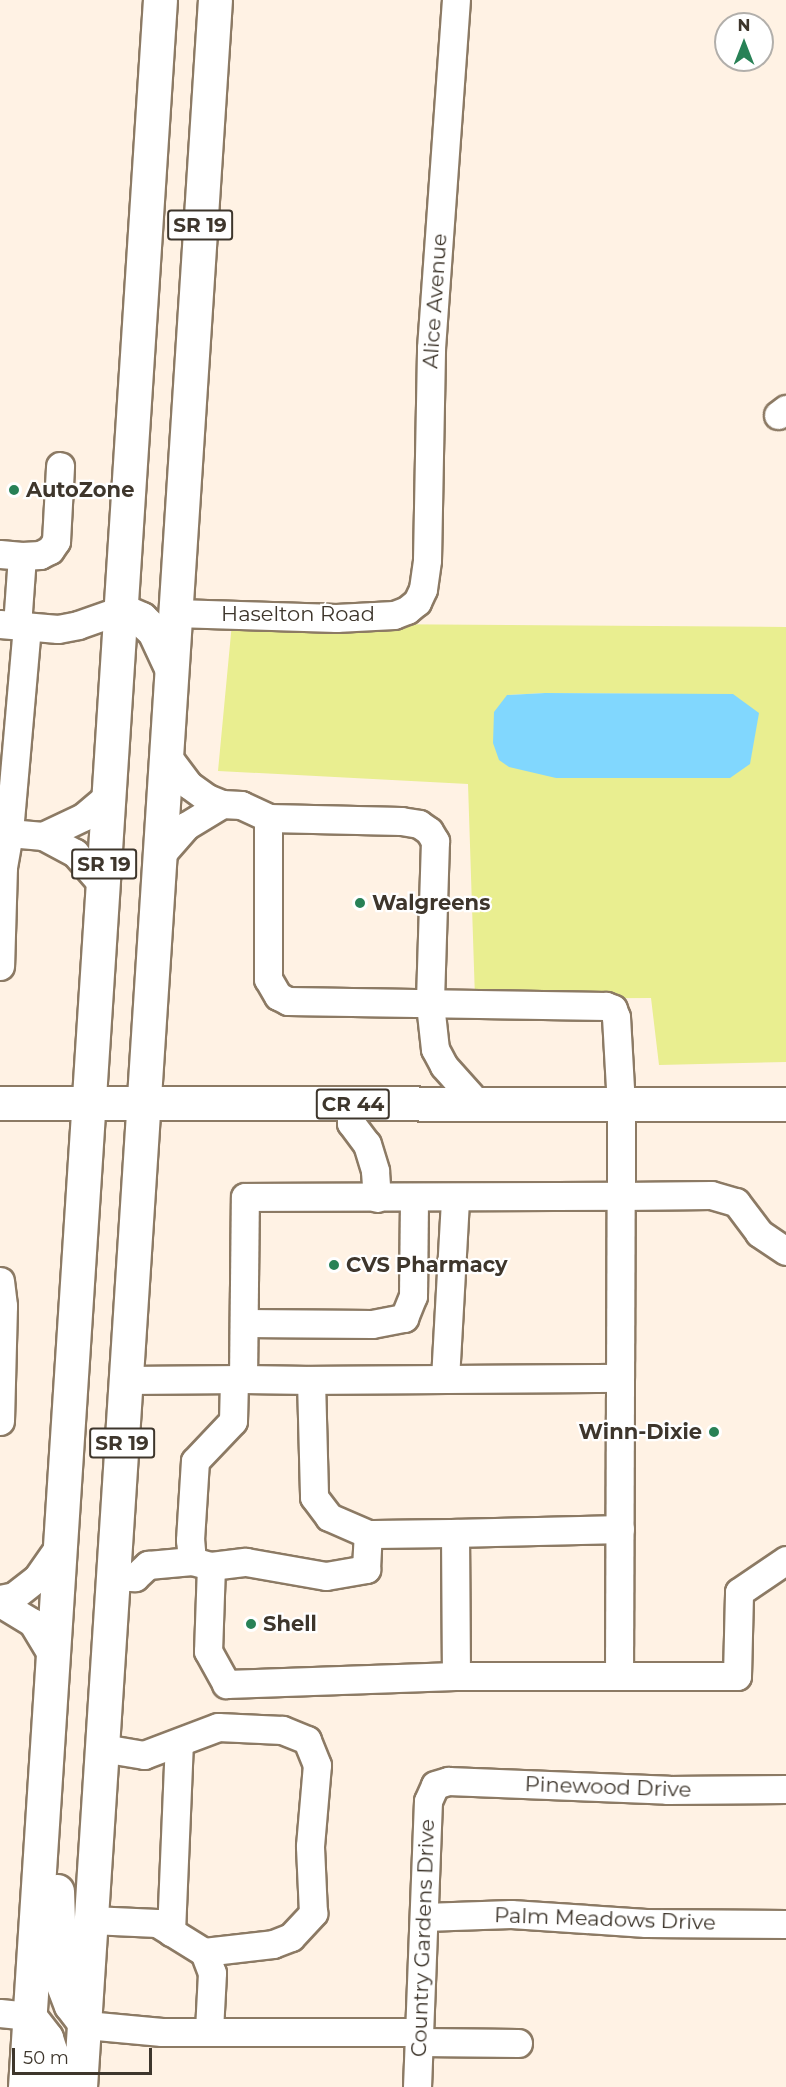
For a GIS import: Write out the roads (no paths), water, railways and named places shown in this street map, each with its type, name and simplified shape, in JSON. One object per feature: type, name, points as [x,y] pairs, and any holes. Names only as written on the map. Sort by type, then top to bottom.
[{"type":"main road","name":"SR 19","points":[[25,2087],[15,2015],[50,1706],[160,0]]},
{"type":"main road","name":"SR 19","points":[[80,2087],[86,2025],[215,0]]},
{"type":"main road","points":[[121,610],[141,620],[154,631],[172,669]]},
{"type":"main road","name":"CR 44","points":[[0,1103],[621,1106],[786,1104]]},
{"type":"main road","points":[[50,1706],[60,1977],[71,2005],[86,2025]]},
{"type":"main road","points":[[15,2015],[46,2038],[51,2053],[52,2087]]},
{"type":"street","name":"Alice Avenue","points":[[417,602],[423,589],[427,560],[431,348],[456,0]]},
{"type":"street","points":[[0,966],[1,890],[15,625],[11,555],[40,555],[50,550],[56,541],[60,466]]},
{"type":"street","name":"Haselton Road","points":[[175,613],[336,618],[394,615],[407,610],[417,602]]},
{"type":"street","points":[[15,625],[68,627],[121,610]]},
{"type":"street","points":[[166,755],[189,785],[207,798],[222,804],[241,805],[268,818],[401,821],[419,824],[429,831],[435,841],[430,1004],[435,1049],[444,1066],[478,1105]]},
{"type":"street","points":[[43,837],[83,817],[108,795]]},
{"type":"street","points":[[160,856],[186,826],[222,804]]},
{"type":"street","points":[[268,818],[268,979],[271,988],[288,1001],[606,1006],[613,1010],[616,1017],[621,1106],[619,1676]]},
{"type":"street","points":[[4,833],[43,837],[75,853],[103,885]]},
{"type":"street","points":[[351,1104],[351,1123],[367,1144],[375,1171],[377,1198]]},
{"type":"street","points":[[786,1251],[759,1233],[736,1202],[711,1195],[455,1198],[245,1197],[243,1323],[233,1421],[195,1461],[190,1540],[201,1563],[208,1651],[226,1684],[456,1676],[737,1676],[739,1592],[786,1560]]},
{"type":"street","points":[[243,1323],[372,1324],[404,1318],[413,1296],[414,1198]]},
{"type":"street","points":[[445,1379],[455,1198]]},
{"type":"street","points":[[0,1421],[1,1297]]},
{"type":"street","points":[[126,1380],[620,1378]]},
{"type":"street","points":[[311,1380],[314,1497],[329,1517],[368,1533],[620,1529]]},
{"type":"street","points":[[113,1576],[135,1577],[148,1565],[246,1562],[326,1576],[366,1569],[368,1533]]},
{"type":"street","points":[[455,1533],[456,1676]]},
{"type":"street","points":[[0,1601],[14,1596],[37,1578],[60,1545]]},
{"type":"street","points":[[0,1601],[32,1622],[53,1657]]},
{"type":"street","points":[[91,1920],[157,1923],[204,1952],[273,1944],[291,1937],[313,1913],[310,1846],[317,1766],[307,1740],[282,1730],[218,1727],[144,1755],[102,1748]]},
{"type":"street","points":[[171,1932],[179,1742]]},
{"type":"street","name":"Pinewood Drive","points":[[432,1788],[448,1781],[668,1790],[786,1789]]},
{"type":"street","name":"Country Gardens Drive","points":[[417,2087],[428,1802],[432,1788]]},
{"type":"street","name":"Palm Meadows Drive","points":[[424,1917],[511,1914],[646,1923],[786,1924]]},
{"type":"street","points":[[204,1952],[212,1973],[208,2031]]},
{"type":"street","points":[[86,2025],[162,2032],[208,2031],[419,2037],[518,2043]]},
{"type":"water","points":[[545,693],[733,694],[759,713],[750,764],[730,778],[556,778],[509,767],[499,760],[493,743],[494,712],[507,695]]},
{"type":"place","name":"AutoZone","points":[[14,490]]},
{"type":"place","name":"Walgreens","points":[[360,903]]},
{"type":"place","name":"CVS Pharmacy","points":[[334,1265]]},
{"type":"place","name":"Winn-Dixie","points":[[714,1432]]},
{"type":"place","name":"Shell","points":[[251,1624]]}]
